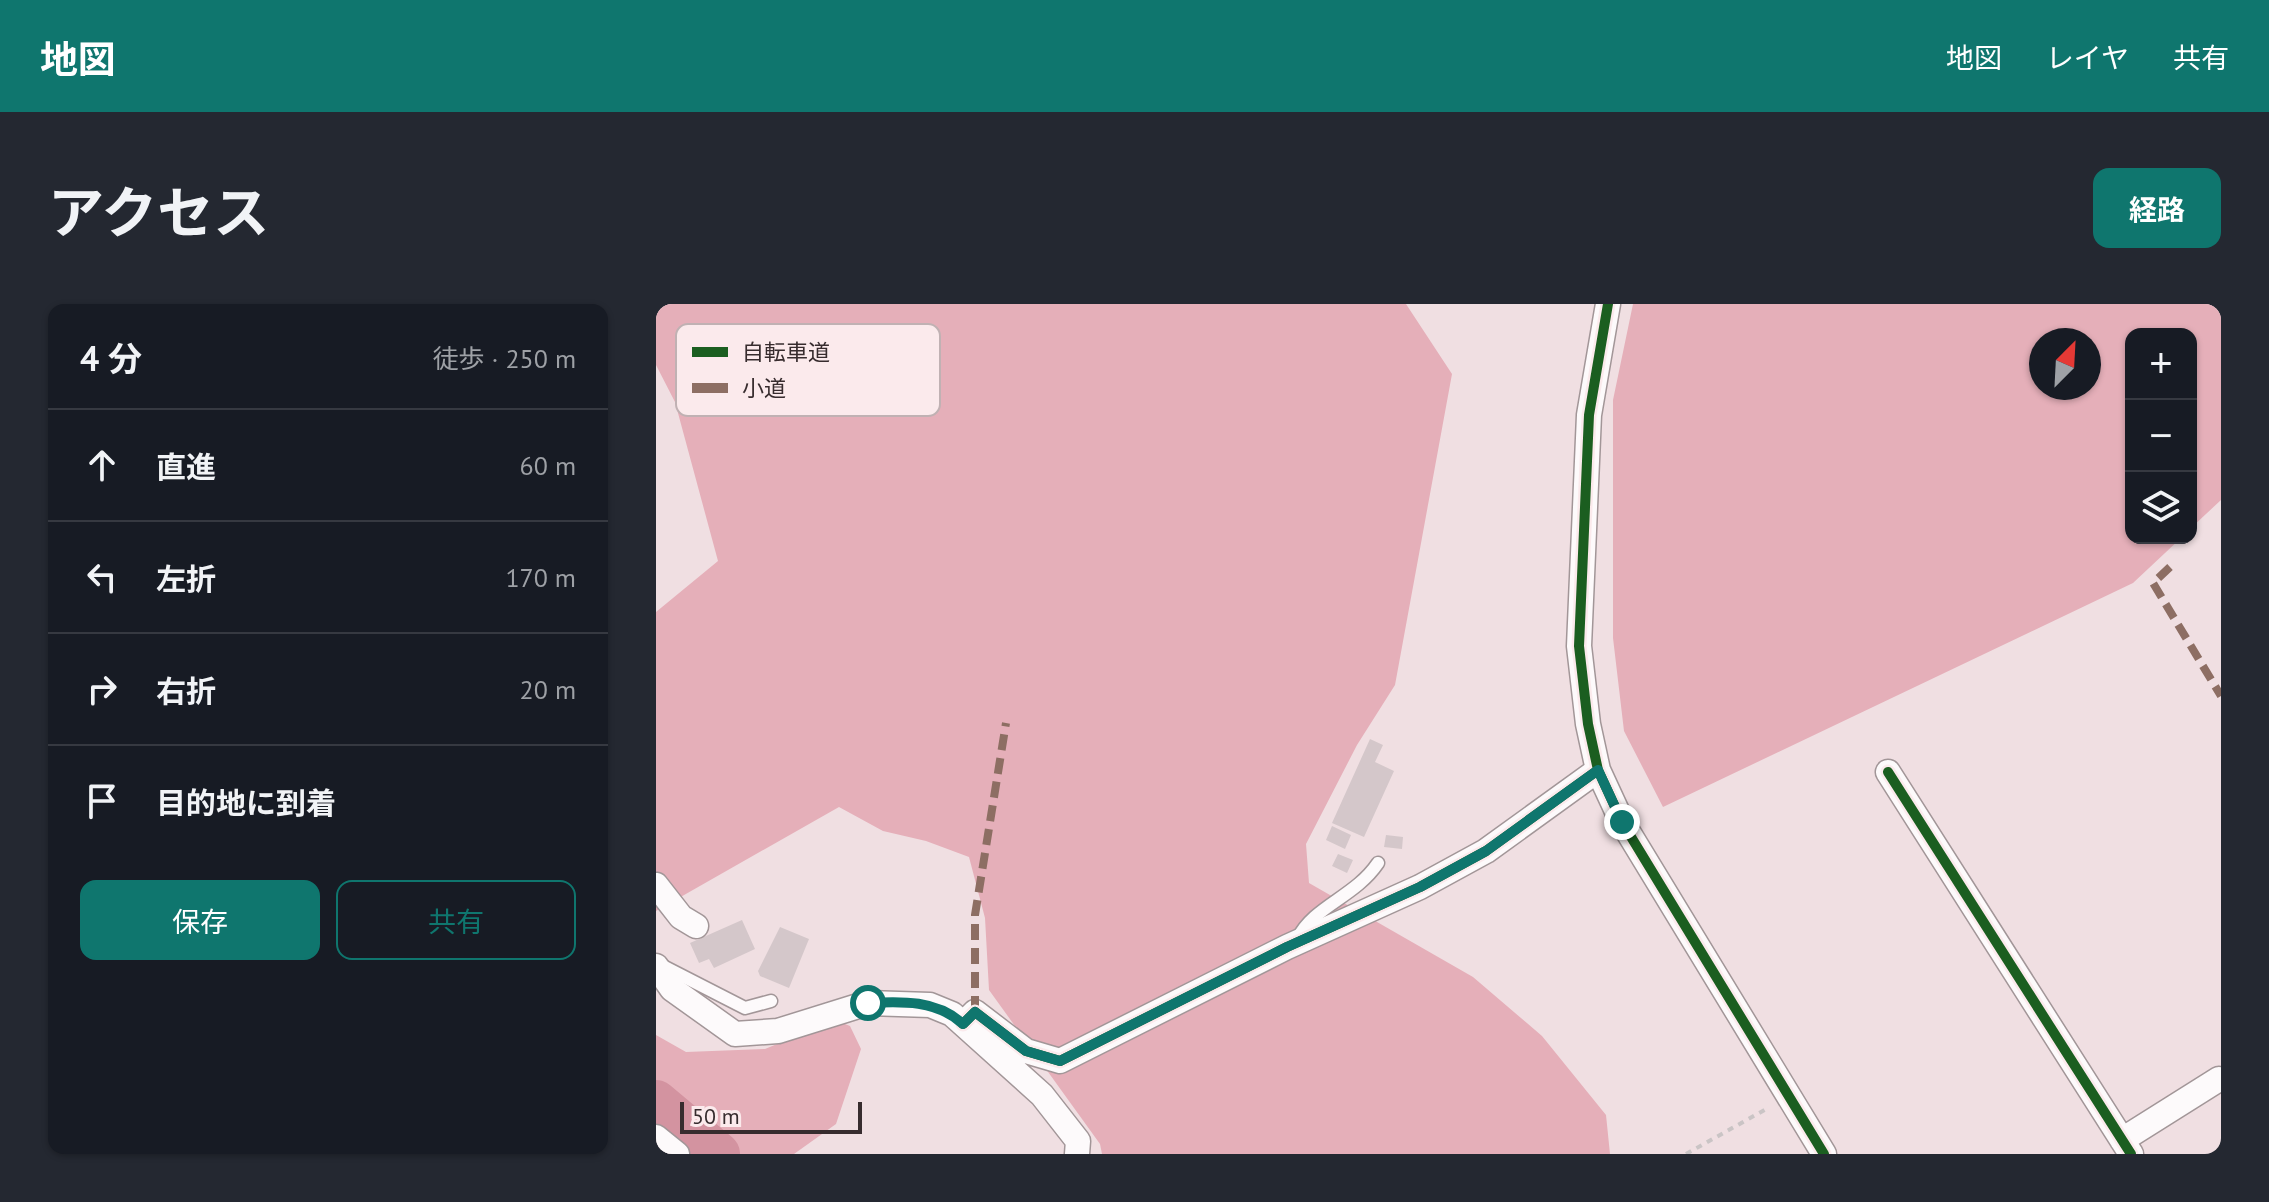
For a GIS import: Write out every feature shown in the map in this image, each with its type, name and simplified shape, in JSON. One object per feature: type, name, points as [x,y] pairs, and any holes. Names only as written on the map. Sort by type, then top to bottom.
[{"type":"street","points":[[1608,304],[1589,415],[1579,646],[1588,724],[1598,770],[1622,822],[1824,1154]]},
{"type":"street","points":[[963,1024],[975,1012],[1026,1051],[1060,1061],[1295,943],[1420,887],[1486,851],[1598,770]]},
{"type":"street","points":[[1888,772],[2126,1147],[2220,1078]]},
{"type":"street","points":[[656,885],[681,917],[696,926]]},
{"type":"street","points":[[656,964],[672,989],[735,1034],[778,1031],[868,1003],[894,1001],[930,1005],[952,1014],[1042,1095],[1080,1150]]},
{"type":"street","points":[[656,1137],[677,1154]]},
{"type":"lane","points":[[1295,943],[1305,923],[1364,883],[1378,863]]},
{"type":"lane","points":[[656,964],[745,1008],[771,1001]]},
{"type":"path","points":[[1686,1154],[1788,1096]]},
{"type":"shaded area","points":[[656,304],[1406,304],[1452,374],[1395,685],[1357,745],[1306,844],[1309,883],[1473,977],[1542,1036],[1606,1115],[1610,1154],[1102,1154],[1100,1144],[989,990],[985,918],[969,857],[926,841],[883,831],[839,807],[656,911],[656,612],[718,561],[679,416],[940,416],[940,324],[676,324],[676,406],[656,365]]},
{"type":"shaded area","points":[[1633,304],[2221,304],[2221,500],[2197,522],[2197,328],[2125,328],[2125,544],[2175,544],[2133,583],[1663,807],[1624,731],[1613,638],[1613,400]]},
{"type":"shaded area","points":[[835,1020],[850,1026],[861,1049],[836,1124],[794,1154],[737,1154],[656,1088],[656,1035],[686,1052],[765,1049]]},
{"type":"building","points":[[1370,739],[1383,745],[1375,762],[1394,771],[1364,837],[1332,823]]},
{"type":"building","points":[[1332,826],[1351,835],[1345,849],[1326,840]]},
{"type":"building","points":[[1386,835],[1403,837],[1402,849],[1384,847]]},
{"type":"building","points":[[1338,854],[1353,860],[1347,873],[1332,866]]},
{"type":"building","points":[[742,920],[755,949],[714,968],[709,959],[699,963],[690,943]]},
{"type":"building","points":[[780,927],[809,939],[789,988],[760,976],[758,971]]},
{"type":"waterway","points":[[656,1102],[718,1154]]},
{"type":"marked path","points":[[2170,567],[2153,583],[2221,696]]},
{"type":"marked path","points":[[975,1012],[975,915],[1006,723]]},
{"type":"cycle path","points":[[1598,770],[1588,724],[1579,646],[1589,415],[1608,304]]},
{"type":"cycle path","points":[[963,1024],[975,1012],[1026,1051],[1060,1061],[1287,947],[1420,887],[1486,851],[1598,770],[1622,822],[1824,1154]]},
{"type":"cycle path","points":[[1888,772],[2131,1154]]},
{"type":"route","points":[[868,1003],[894,1001],[930,1005],[952,1014],[963,1024],[975,1012],[1026,1051],[1060,1061],[1287,947],[1420,887],[1486,851],[1598,770],[1622,822]]}]
